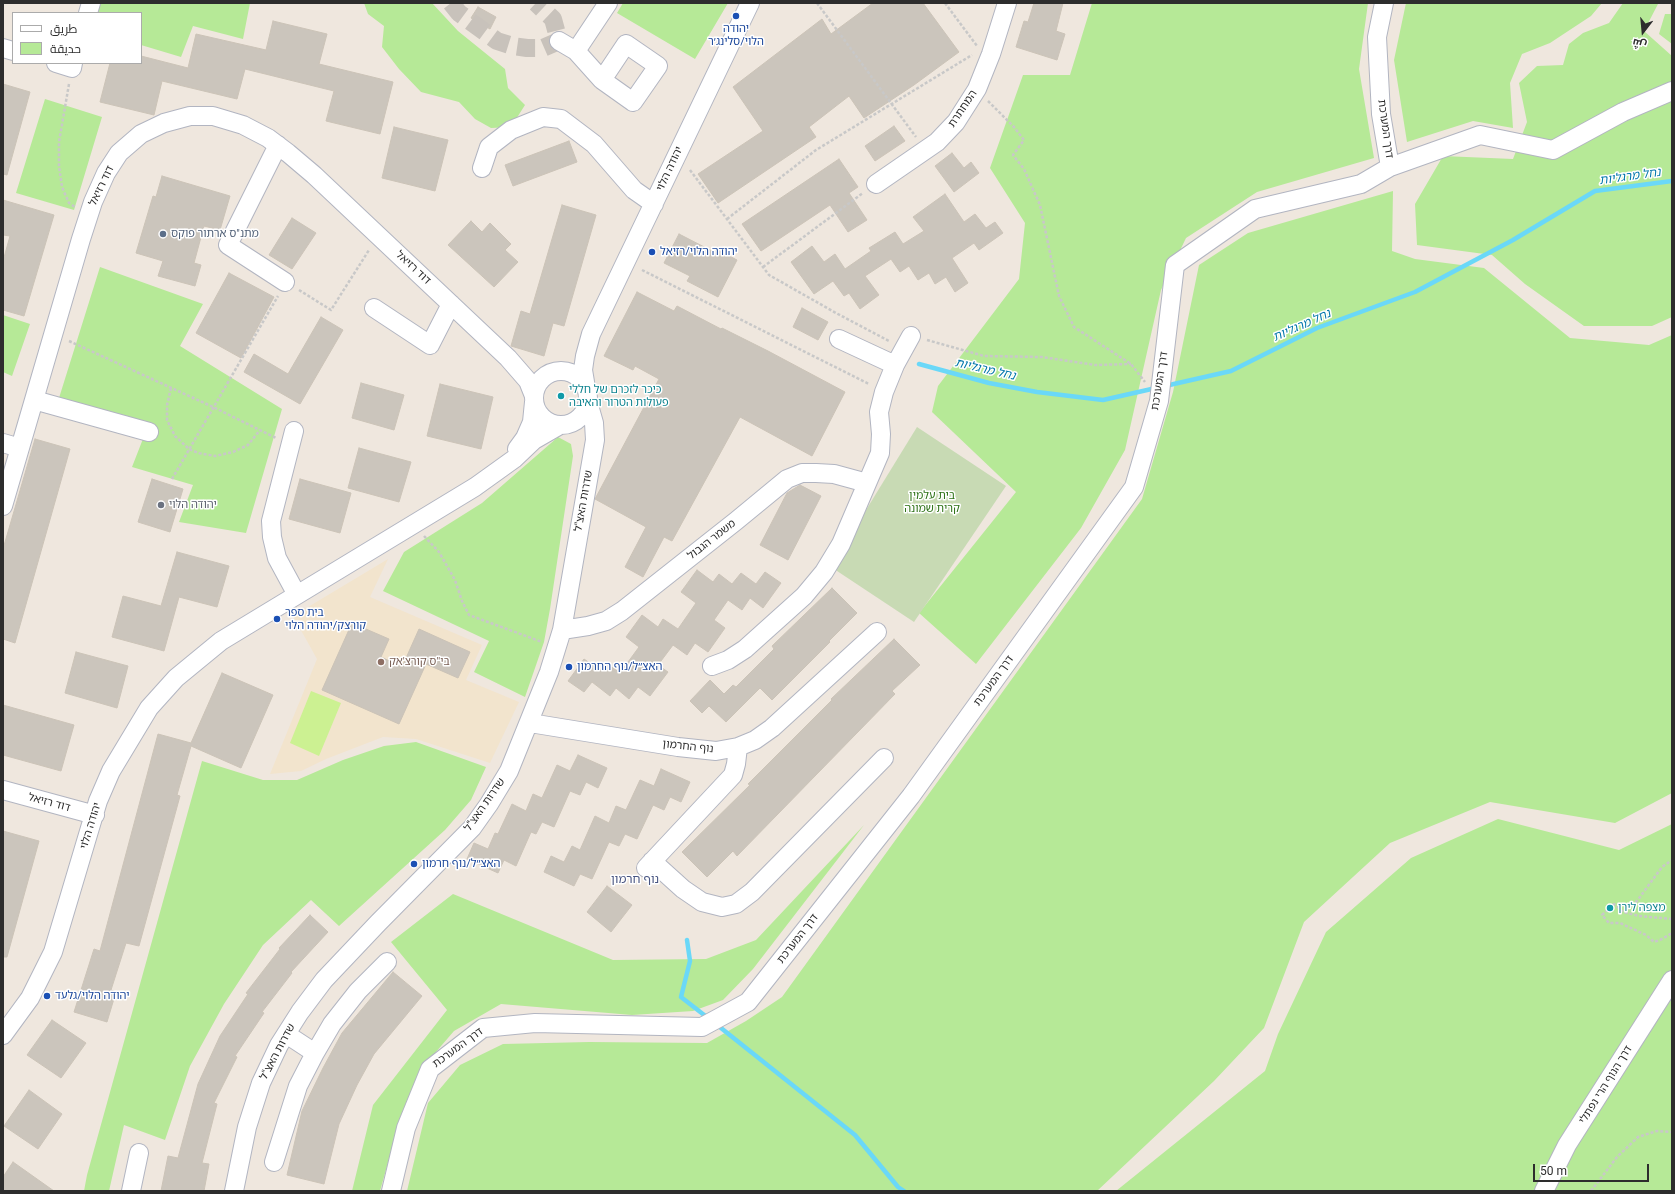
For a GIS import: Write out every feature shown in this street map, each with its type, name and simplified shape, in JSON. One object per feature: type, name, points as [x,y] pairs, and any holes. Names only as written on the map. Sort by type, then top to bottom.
[{"type":"street","points":[[576,51],[608,3]]},
{"type":"street","name":"יהודה הלוי","points":[[587,395],[583,370],[591,334],[750,3]]},
{"type":"street","name":"המחתרת","points":[[876,184],[937,142],[956,122],[976,89],[991,54],[1007,3]]},
{"type":"street","name":"דרך המערכת","points":[[391,1191],[406,1128],[430,1069],[483,1028],[535,1023],[702,1027],[748,1002],[912,796],[1134,487],[1158,401],[1175,265],[1255,209],[1361,184],[1390,168],[1381,114],[1377,37],[1384,3]]},
{"type":"street","points":[[559,41],[576,51],[602,80]]},
{"type":"street","points":[[1390,168],[1480,135],[1554,150],[1624,112],[1672,91]]},
{"type":"street","name":"דוד רזיאל","points":[[3,506],[11,446],[34,400],[88,217],[106,173],[119,153],[142,134],[164,122],[190,116],[213,116],[243,125],[278,145],[314,175],[508,358],[528,382],[534,399]]},
{"type":"street","points":[[482,168],[489,147],[511,130],[543,117],[562,119],[594,144],[634,190],[654,204]]},
{"type":"street","points":[[278,145],[228,245],[285,282]]},
{"type":"street","points":[[374,308],[430,345],[451,304]]},
{"type":"street","name":"יהודה הלוי","points":[[554,372],[571,360],[591,334]]},
{"type":"street","points":[[839,339],[895,365]]},
{"type":"street","points":[[712,666],[728,660],[745,649],[804,596],[824,572],[842,544],[880,453],[881,434],[879,412],[884,392],[895,365],[907,342]]},
{"type":"street","name":"דוד רזיאל","points":[[508,358],[538,372],[554,372]]},
{"type":"street","points":[[564,424],[577,420],[583,413],[587,395],[582,380],[576,375],[567,371],[554,372],[538,384],[534,399],[538,411],[543,418],[551,423],[582,428],[591,443],[593,450]]},
{"type":"street","name":"שדרות האצ\"ל","points":[[234,1191],[247,1127],[261,1083],[286,1034],[300,1012],[324,980],[472,828],[490,804],[510,771],[530,724],[562,630],[595,432],[587,395]]},
{"type":"street","name":"יהודה הלוי","points":[[505,466],[525,438],[532,422],[534,399]]},
{"type":"street","points":[[34,400],[148,432]]},
{"type":"street","name":"יהודה הלוי","points":[[3,1035],[30,998],[53,952],[94,815],[111,771],[149,708],[176,678],[221,641],[475,487],[505,466],[534,440],[564,424]]},
{"type":"street","points":[[292,439],[271,521],[272,537],[277,558],[297,595]]},
{"type":"street","name":"משמר הגבול","points":[[562,630],[588,626],[606,621],[622,611],[787,479],[802,473],[828,473],[867,484]]},
{"type":"street","name":"נוף החרמון","points":[[530,724],[678,747],[716,751],[738,747],[755,740],[772,728],[877,632]]},
{"type":"street","points":[[738,747],[736,764],[732,775],[649,864],[702,902],[722,907],[736,904],[752,892],[884,758]]},
{"type":"street","name":"דוד רזיאל","points":[[3,790],[94,815]]},
{"type":"street","points":[[274,1162],[298,1086],[315,1053],[332,1024],[345,1007],[358,991],[387,962]]},
{"type":"street","name":"דרך הנוף הרי נפתלי","points":[[1544,1191],[1567,1145],[1672,980]]},
{"type":"street","points":[[286,1034],[315,1053]]},
{"type":"street","points":[[131,1191],[139,1153]]},
{"type":"path","points":[[817,3],[917,137]]},
{"type":"path","points":[[945,3],[980,50]]},
{"type":"path","points":[[727,219],[816,150],[974,54]]},
{"type":"path","points":[[67,65],[59,142],[59,166],[62,187],[69,203],[88,217]]},
{"type":"path","points":[[976,89],[1014,127],[1024,140],[1013,156],[1024,169],[1040,205],[1059,296],[1074,327],[1131,364],[1158,401]]},
{"type":"path","points":[[690,170],[769,275],[836,313],[907,342],[984,356],[1042,357],[1095,365],[1131,364]]},
{"type":"path","points":[[763,267],[876,184]]},
{"type":"path","points":[[172,478],[285,282],[331,310],[378,236]]},
{"type":"path","points":[[642,270],[884,392]]},
{"type":"path","points":[[53,334],[213,406],[260,430],[292,439]]},
{"type":"path","points":[[171,387],[167,404],[167,420],[175,436],[189,449],[198,453],[215,456],[233,452],[248,445],[260,430]]},
{"type":"path","points":[[414,524],[439,552],[455,580],[462,601],[469,615],[557,648]]},
{"type":"path","points":[[1623,912],[1637,902],[1662,867],[1672,860]]},
{"type":"path","points":[[1672,919],[1639,916],[1623,912],[1614,904],[1602,915],[1609,923],[1620,924],[1646,935],[1654,942],[1672,933]]},
{"type":"path","points":[[1591,1191],[1617,1157],[1638,1137],[1657,1131],[1672,1132]]},
{"type":"shaded area","points":[[388,559],[370,597],[482,645],[466,680],[519,702],[490,763],[416,739],[383,737],[326,759],[301,771],[270,774],[317,659],[293,616]]},
{"type":"green space","points":[[100,3],[250,3],[243,39],[193,26],[181,57],[142,45],[142,12],[97,12]]},
{"type":"green space","points":[[364,3],[432,3],[458,31],[505,69],[508,88],[525,105],[511,127],[491,128],[475,119],[459,102],[421,92],[399,69],[382,47],[384,26],[368,14]]},
{"type":"green space","points":[[623,3],[728,3],[695,59],[617,13]]},
{"type":"green space","points":[[1092,3],[1368,3],[1359,69],[1374,158],[1257,192],[1186,238],[1161,290],[1125,450],[1081,528],[976,664],[919,613],[1016,492],[932,412],[938,386],[1019,279],[1025,223],[990,168],[1023,75],[1070,75]]},
{"type":"green space","points":[[1406,3],[1602,3],[1591,16],[1550,43],[1522,54],[1510,83],[1513,128],[1473,121],[1407,142],[1394,60]]},
{"type":"green space","points":[[1623,3],[1672,3],[1658,4],[1644,31],[1672,56],[1672,317],[1652,326],[1584,326],[1525,284],[1492,255],[1417,245],[1415,204],[1443,156],[1513,159],[1527,122],[1519,83],[1537,66],[1563,65],[1569,44],[1583,33],[1609,23]]},
{"type":"green space","points":[[1665,14],[1672,14],[1672,44],[1659,34]]},
{"type":"green space","points":[[45,99],[102,117],[74,210],[16,193]]},
{"type":"green space","points":[[1393,191],[1392,251],[1415,259],[1484,268],[1570,338],[1649,345],[1672,335],[1672,793],[1615,823],[1490,802],[1390,843],[1304,922],[1264,1028],[1214,1081],[1097,1191],[407,1191],[428,1103],[460,1065],[503,1044],[589,1042],[707,1043],[746,1021],[782,997],[1142,499],[1173,392],[1199,265],[1248,233]]},
{"type":"green space","points":[[100,267],[203,304],[180,346],[282,409],[246,533],[179,522],[193,485],[132,467],[148,426],[59,398]]},
{"type":"green space","points":[[3,315],[30,324],[12,376],[3,372]]},
{"type":"green space","name":"בית עלמין קרית שמונה","points":[[917,427],[1006,486],[914,622],[831,567]]},
{"type":"green space","points":[[558,437],[571,444],[573,456],[544,642],[525,697],[474,672],[489,641],[383,591],[404,552],[482,503]]},
{"type":"green space","points":[[311,691],[341,703],[319,756],[290,743]]},
{"type":"green space","points":[[416,742],[486,767],[471,800],[445,830],[339,926],[311,900],[263,945],[224,1004],[190,1066],[165,1140],[124,1125],[109,1191],[84,1191],[87,1175],[202,761],[263,780],[297,780],[343,760],[384,746]]},
{"type":"green space","points":[[1498,819],[1619,850],[1672,824],[1672,1191],[1116,1191],[1265,1071],[1278,1034],[1326,932],[1411,858]]},
{"type":"green space","points":[[864,825],[753,969],[723,1000],[693,1011],[632,1015],[501,1004],[454,1031],[423,1067],[402,1113],[380,1191],[352,1191],[373,1105],[447,1010],[391,942],[453,894],[613,960],[706,959],[756,940]]},
{"type":"building","points":[[873,3],[923,3],[959,52],[914,85],[864,118],[849,96],[809,127],[816,137],[718,203],[698,174],[763,131],[733,87],[822,19],[831,34]]},
{"type":"building","points":[[1034,3],[1063,3],[1056,31],[1065,34],[1057,60],[1016,47],[1024,21],[1028,22]]},
{"type":"building","points":[[478,7],[496,17],[490,29],[471,18]]},
{"type":"building","points":[[273,21],[327,34],[319,64],[393,82],[380,134],[326,121],[334,91],[245,69],[237,99],[162,81],[154,115],[100,102],[110,64],[142,64],[142,56],[188,68],[196,34],[266,50]]},
{"type":"building","points":[[3,84],[30,92],[7,175],[3,174]]},
{"type":"building","points":[[894,126],[905,141],[875,161],[865,146]]},
{"type":"building","points":[[394,127],[448,140],[435,191],[382,178]]},
{"type":"building","points":[[569,141],[577,162],[513,186],[505,165]]},
{"type":"building","points":[[952,153],[964,168],[971,162],[979,173],[954,192],[935,166]]},
{"type":"building","points":[[839,159],[858,187],[849,193],[867,220],[848,232],[830,205],[761,251],[742,224]]},
{"type":"building","name":"מתנ\"ס ארתור פוקס","points":[[162,176],[230,196],[220,230],[204,226],[194,263],[201,265],[195,286],[158,276],[163,261],[136,253],[153,196],[156,197]]},
{"type":"building","points":[[945,194],[964,222],[975,214],[986,228],[995,222],[1003,233],[979,250],[974,243],[952,258],[968,283],[955,292],[946,277],[935,284],[929,273],[918,280],[909,266],[900,272],[891,259],[865,276],[879,295],[860,309],[849,293],[844,296],[833,281],[814,294],[791,262],[812,246],[824,262],[835,254],[845,269],[871,251],[869,248],[895,232],[903,244],[924,231],[913,217]]},
{"type":"building","points":[[3,200],[54,215],[24,316],[3,310],[3,261],[10,236],[3,235]]},
{"type":"building","points":[[562,205],[596,215],[564,326],[553,323],[544,356],[511,346],[521,311],[530,314]]},
{"type":"building","points":[[292,218],[316,233],[292,269],[269,255]]},
{"type":"building","points":[[471,221],[482,232],[490,223],[511,244],[505,250],[518,262],[494,287],[448,245]]},
{"type":"building","points":[[679,234],[712,251],[714,248],[737,260],[718,297],[687,281],[690,276],[664,263]]},
{"type":"building","points":[[229,273],[274,297],[241,358],[196,333]]},
{"type":"building","points":[[637,292],[674,311],[677,306],[768,351],[845,392],[812,456],[740,417],[672,541],[664,537],[643,577],[625,567],[646,527],[595,499],[659,379],[635,366],[633,370],[604,356]]},
{"type":"building","points":[[802,308],[828,322],[818,340],[793,327]]},
{"type":"building","points":[[321,317],[343,330],[300,404],[244,372],[254,354],[288,374]]},
{"type":"building","points":[[361,383],[404,395],[394,430],[352,418]]},
{"type":"building","points":[[440,384],[493,397],[481,449],[427,436]]},
{"type":"building","points":[[35,439],[70,449],[15,643],[3,639],[3,549]]},
{"type":"building","points":[[359,448],[411,462],[399,502],[348,488]]},
{"type":"building","name":"יהודה הלוי","points":[[152,479],[183,489],[170,532],[138,522]]},
{"type":"building","points":[[300,479],[351,493],[340,533],[289,519]]},
{"type":"building","points":[[800,485],[821,496],[788,560],[760,545],[787,493]]},
{"type":"building","points":[[177,552],[229,566],[217,607],[179,597],[164,651],[112,637],[123,596],[161,606]]},
{"type":"building","points":[[697,570],[713,582],[719,574],[732,584],[741,573],[756,584],[765,572],[781,583],[763,608],[750,598],[742,610],[728,600],[714,620],[725,628],[708,652],[695,643],[687,655],[673,645],[658,665],[668,672],[650,696],[638,687],[629,699],[616,688],[610,696],[592,682],[584,692],[568,681],[584,659],[600,670],[606,663],[620,673],[639,647],[626,637],[642,615],[658,627],[663,619],[678,629],[696,603],[681,592]]},
{"type":"building","points":[[832,588],[857,613],[772,700],[760,688],[726,722],[709,706],[702,713],[690,701],[710,680],[724,694],[733,685],[736,687],[774,649],[772,646]]},
{"type":"building","points":[[352,623],[389,639],[381,657],[402,667],[419,629],[470,652],[458,678],[426,664],[399,724],[322,690]]},
{"type":"building","points":[[894,639],[920,665],[892,691],[895,694],[737,856],[733,851],[707,877],[682,852],[750,785],[748,784],[832,700],[831,699]]},
{"type":"building","points":[[76,652],[128,666],[117,708],[65,693]]},
{"type":"building","points":[[222,673],[273,695],[241,768],[191,746],[177,795],[180,796],[139,946],[126,943],[111,990],[116,992],[107,1022],[74,1012],[94,949],[100,951],[158,734],[191,743]]},
{"type":"building","points":[[3,705],[74,725],[61,771],[3,755]]},
{"type":"building","points":[[578,755],[607,768],[598,788],[586,782],[580,795],[570,791],[554,827],[542,822],[536,834],[531,832],[516,866],[504,860],[498,873],[467,859],[474,843],[488,849],[495,833],[498,834],[512,804],[526,811],[533,794],[542,798],[557,765],[570,771]]},
{"type":"building","points":[[661,769],[690,782],[681,802],[670,797],[664,810],[653,805],[637,839],[625,834],[619,846],[609,842],[592,879],[580,874],[574,886],[544,872],[551,856],[564,862],[572,846],[580,850],[595,816],[609,823],[616,806],[626,810],[640,780],[654,786]]},
{"type":"building","points":[[3,831],[39,841],[7,957],[3,957]]},
{"type":"building","points":[[607,886],[632,905],[611,932],[587,912]]},
{"type":"building","points":[[310,915],[328,932],[291,972],[292,973],[262,1012],[264,1013],[235,1056],[237,1057],[214,1103],[217,1104],[202,1163],[209,1164],[204,1191],[161,1191],[168,1156],[178,1158],[198,1084],[220,1036],[248,994],[246,993],[280,949],[279,948]]},
{"type":"building","points":[[393,972],[422,996],[374,1054],[357,1085],[339,1124],[324,1184],[287,1175],[302,1111],[323,1068],[342,1033]]},
{"type":"building","points":[[52,1020],[86,1043],[61,1078],[27,1055]]},
{"type":"building","points":[[29,1090],[62,1114],[38,1149],[4,1126]]},
{"type":"building","points":[[13,1162],[54,1191],[3,1191],[3,1177]]},
{"type":"waterway","name":"נחל מרגליות","points":[[1165,386],[1231,371],[1317,328],[1415,292],[1513,240],[1595,191],[1672,181]]},
{"type":"waterway","name":"נחל מרגליות","points":[[919,364],[989,383],[1037,392],[1103,400],[1156,388]]},
{"type":"waterway","points":[[687,940],[690,961],[681,997],[708,1018]]},
{"type":"waterway","points":[[716,1024],[855,1135],[898,1187],[904,1191]]},
{"type":"tunnel","points":[[451,3],[459,13],[497,41],[513,46],[543,48],[559,41],[553,19],[536,3]]},
{"type":"place","name":"יהודה הלוי/סלינג׳ר","points":[[736,16]]},
{"type":"place","name":"מתנ\"ס ארתור פוקס","points":[[163,234]]},
{"type":"place","name":"יהודה הלוי/רזיאל","points":[[652,252]]},
{"type":"place","name":"כיכר לזכרם של חללי פעולות הטרור והאיבה","points":[[561,396]]},
{"type":"place","name":"יהודה הלוי","points":[[161,505]]},
{"type":"place","name":"בית ספר קורצק/יהודה הלוי","points":[[277,619]]},
{"type":"place","name":"בי''ס קורצ'אק","points":[[381,662]]},
{"type":"place","name":"האצ״ל/נוף החרמון","points":[[569,667]]},
{"type":"place","name":"האצ״ל/נוף חרמון","points":[[414,864]]},
{"type":"place","name":"מצפה לירן","points":[[1610,908]]},
{"type":"place","name":"יהודה הלוי/גלעד","points":[[47,996]]},
{"type":"district","name":"נוף חרמון","points":[[635,880]]}]
